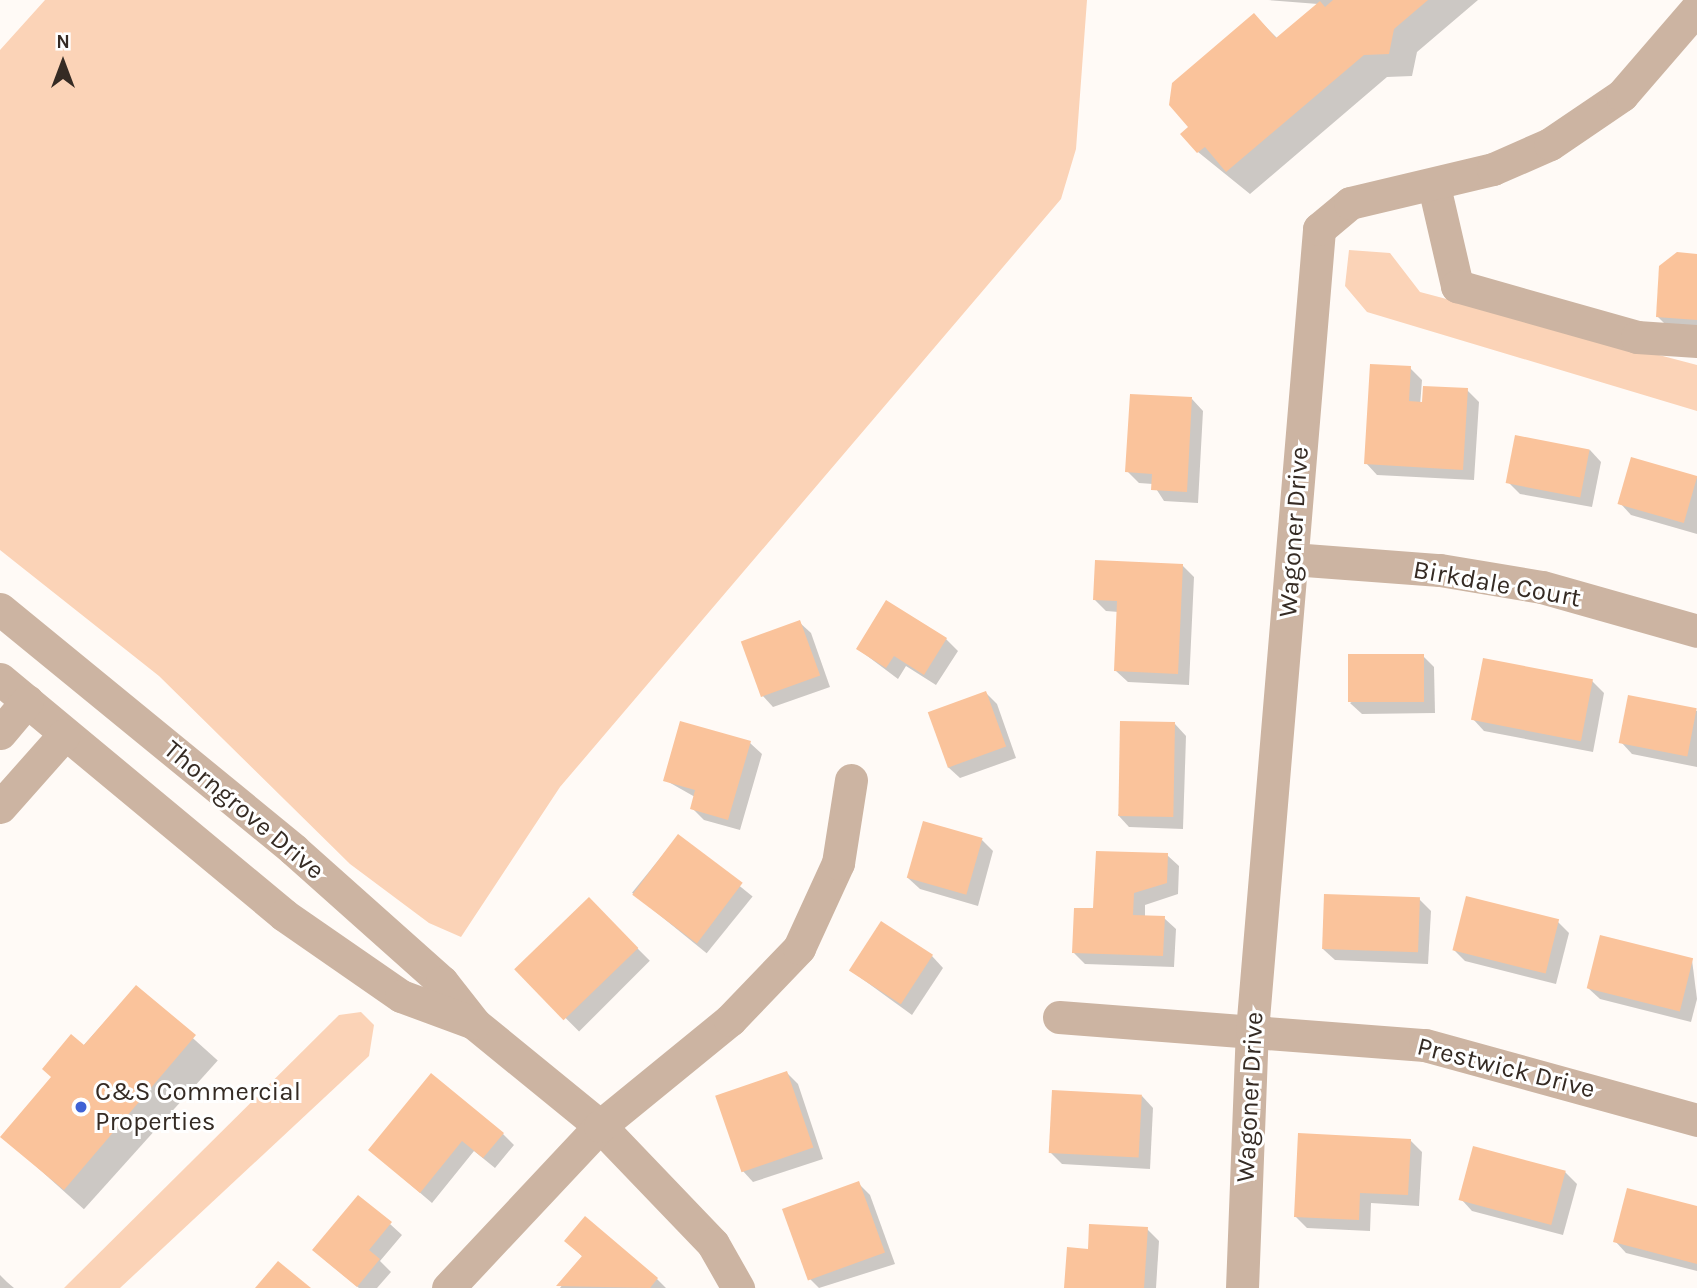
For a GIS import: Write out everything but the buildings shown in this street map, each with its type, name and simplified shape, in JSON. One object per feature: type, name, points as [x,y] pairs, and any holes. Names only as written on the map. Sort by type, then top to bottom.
[{"type":"street","name":"Wagoner Drive","points":[[1242,1288],[1252,1031],[1320,229],[1350,203],[1434,186],[1493,169],[1585,122],[1622,96],[1697,8]]},
{"type":"street","points":[[1434,186],[1457,286],[1637,337],[1697,341]]},
{"type":"street","name":"Birkdale Court","points":[[1292,559],[1440,570],[1529,585],[1697,631]]},
{"type":"street","name":"Thorngrove Drive","points":[[0,609],[349,898],[442,982],[475,1024],[600,1126],[713,1244],[738,1288]]},
{"type":"street","name":"Thorngrove Drive","points":[[0,679],[320,939],[401,996],[475,1024]]},
{"type":"street","points":[[0,807],[46,718],[85,679]]},
{"type":"street","points":[[0,733],[46,718]]},
{"type":"street","points":[[448,1288],[600,1126],[730,1020],[799,948],[838,863],[850,780]]},
{"type":"street","points":[[320,939],[349,898]]},
{"type":"street","name":"Prestwick Drive","points":[[1059,1017],[1252,1031],[1465,1052],[1697,1119]]},
{"type":"shaded area","points":[[45,0],[1087,0],[1076,149],[1061,199],[560,787],[461,937],[429,923],[350,864],[159,676],[0,550],[0,50]]},
{"type":"shaded area","points":[[1349,250],[1390,253],[1420,292],[1697,365],[1697,411],[1367,312],[1345,286]]},
{"type":"shaded area","points":[[361,1012],[374,1025],[369,1056],[120,1288],[64,1288],[339,1015]]},
{"type":"place","name":"C&S Commercial Properties","points":[[81,1107]]}]
